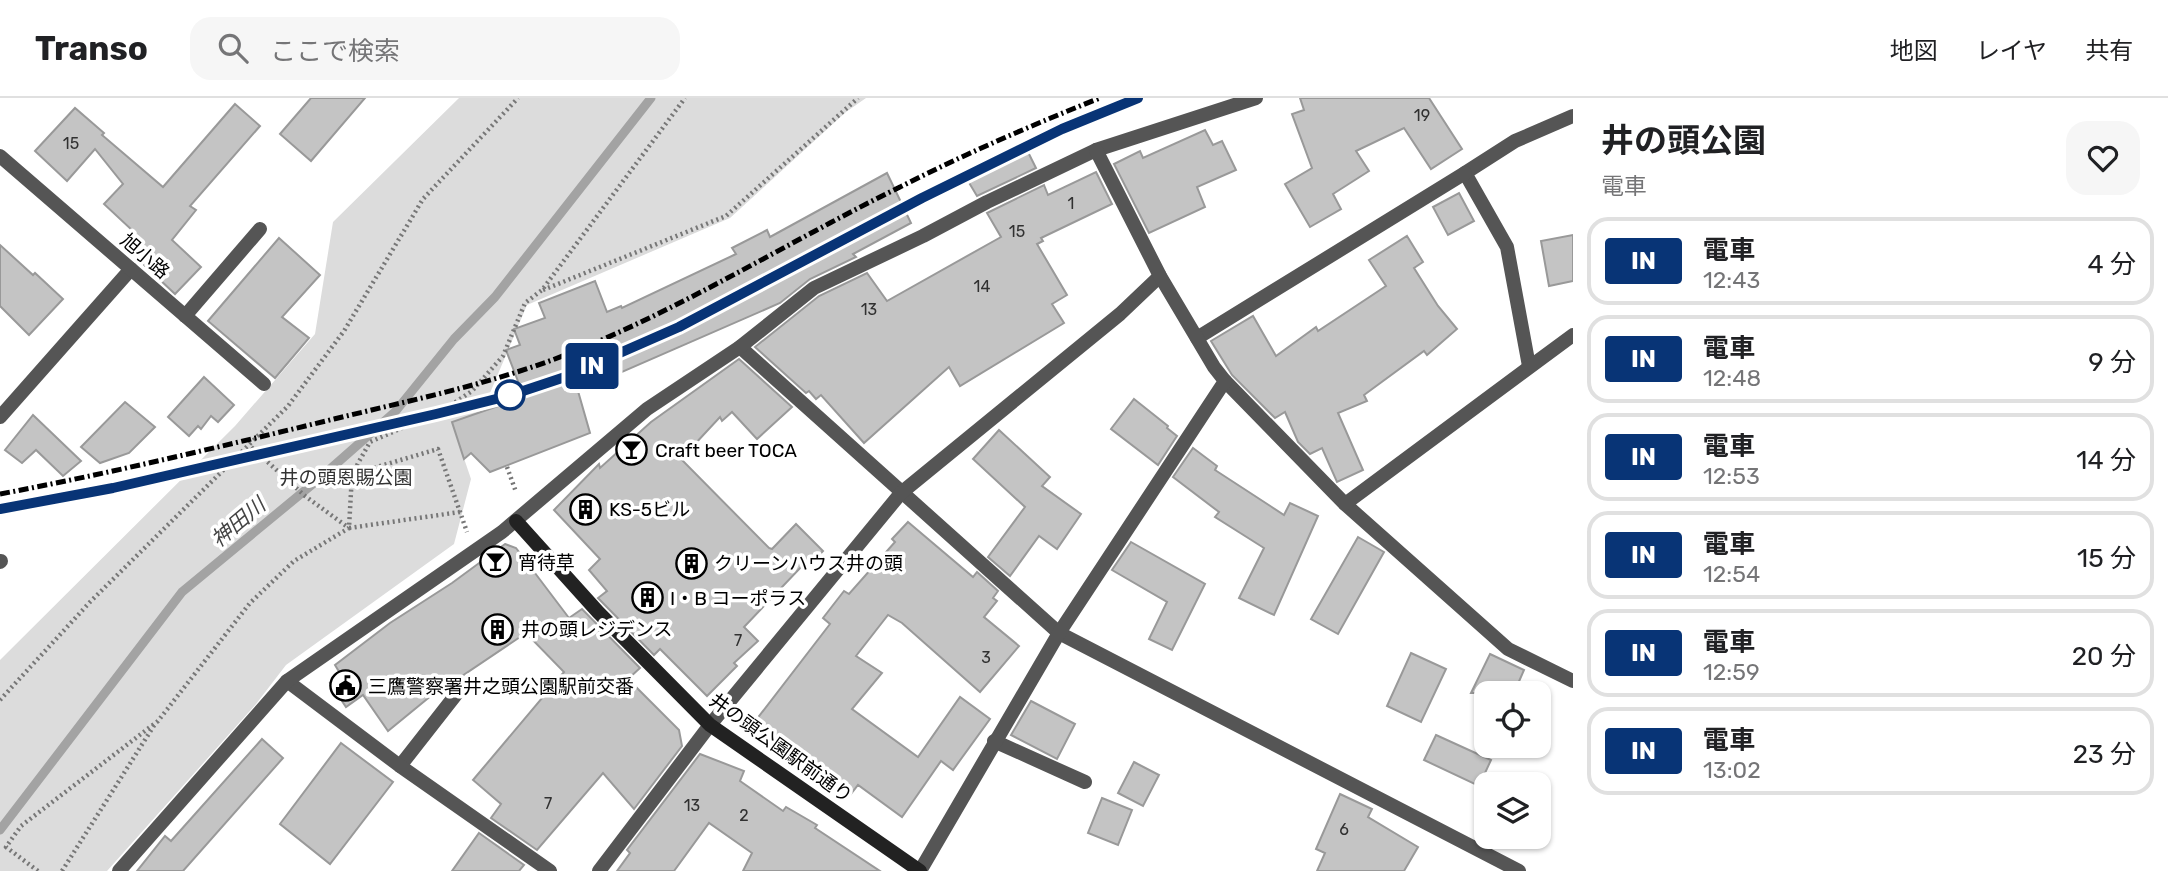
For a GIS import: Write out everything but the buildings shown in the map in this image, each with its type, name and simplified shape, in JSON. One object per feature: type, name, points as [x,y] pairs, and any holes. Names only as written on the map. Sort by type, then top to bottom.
[{"type":"street","points":[[120,871],[287,681],[516,521],[647,409],[740,347],[814,288],[1096,150],[1256,98]]},
{"type":"street","points":[[1197,338],[1515,141],[1573,116]]},
{"type":"street","points":[[1096,150],[1160,276],[1225,381],[1345,504],[1508,649],[1573,681]]},
{"type":"street","name":"旭小路","points":[[0,156],[264,384]]},
{"type":"street","points":[[1465,173],[1507,247],[1529,366]]},
{"type":"street","points":[[185,316],[260,229]]},
{"type":"street","points":[[0,417],[131,270]]},
{"type":"street","points":[[599,871],[710,725],[901,493],[1120,314],[1160,276]]},
{"type":"street","points":[[1345,504],[1573,335]]},
{"type":"street","points":[[740,347],[1059,634],[1519,871]]},
{"type":"street","points":[[920,871],[1059,634],[1225,381]]},
{"type":"street","name":"井の頭公園駅前通り","points":[[516,521],[617,631],[710,725],[920,871]]},
{"type":"street","points":[[287,681],[400,766],[550,871]]},
{"type":"street","points":[[400,766],[458,692]]},
{"type":"street","points":[[995,741],[1085,782]]},
{"type":"path","points":[[0,700],[90,602],[288,405],[344,331],[424,199],[518,98]]},
{"type":"path","points":[[542,290],[685,98]]},
{"type":"path","points":[[349,528],[352,474],[370,442],[445,409],[472,391],[503,356],[525,303],[542,290],[726,216],[858,98]]},
{"type":"path","points":[[249,445],[304,496],[349,528]]},
{"type":"path","points":[[352,474],[438,449],[469,537]]},
{"type":"path","points":[[506,467],[516,492]]},
{"type":"path","points":[[62,871],[158,721],[250,603],[294,561],[349,528],[460,512]]},
{"type":"path","points":[[6,847],[21,826],[158,721]]},
{"type":"path","points":[[0,844],[38,871]]},
{"type":"green space","name":"井の頭恩賜公園","points":[[459,98],[866,98],[846,112],[730,218],[527,305],[482,412],[452,423],[471,479],[454,544],[286,665],[256,704],[107,871],[0,871],[0,660],[235,426],[315,334],[333,222]]},
{"type":"waterway","name":"神田川","points":[[0,830],[182,592],[395,412],[454,339],[495,297],[651,98]]},
{"type":"railway","points":[[0,494],[167,459],[427,397],[548,361],[660,313],[949,163],[1100,98]]},
{"type":"railway","points":[[0,509],[87,493],[436,414],[552,382],[675,328],[1026,147],[1138,98]]},
{"type":"train","name":"IN","points":[[0,509],[113,488],[436,414],[508,396],[565,377],[679,327],[922,198],[1062,129],[1138,98]]},
{"type":"place","name":"Craft beer TOCA","points":[[632,450]]},
{"type":"place","name":"KS-5ビル","points":[[586,509]]},
{"type":"place","name":"宵待草","points":[[495,562]]},
{"type":"place","name":"クリーンハウス井の頭","points":[[691,563]]},
{"type":"place","name":"I・B コーポラス","points":[[647,598]]},
{"type":"place","name":"井の頭レジデンス","points":[[498,629]]},
{"type":"place","name":"三鷹警察署井之頭公園駅前交番","points":[[345,686]]}]
